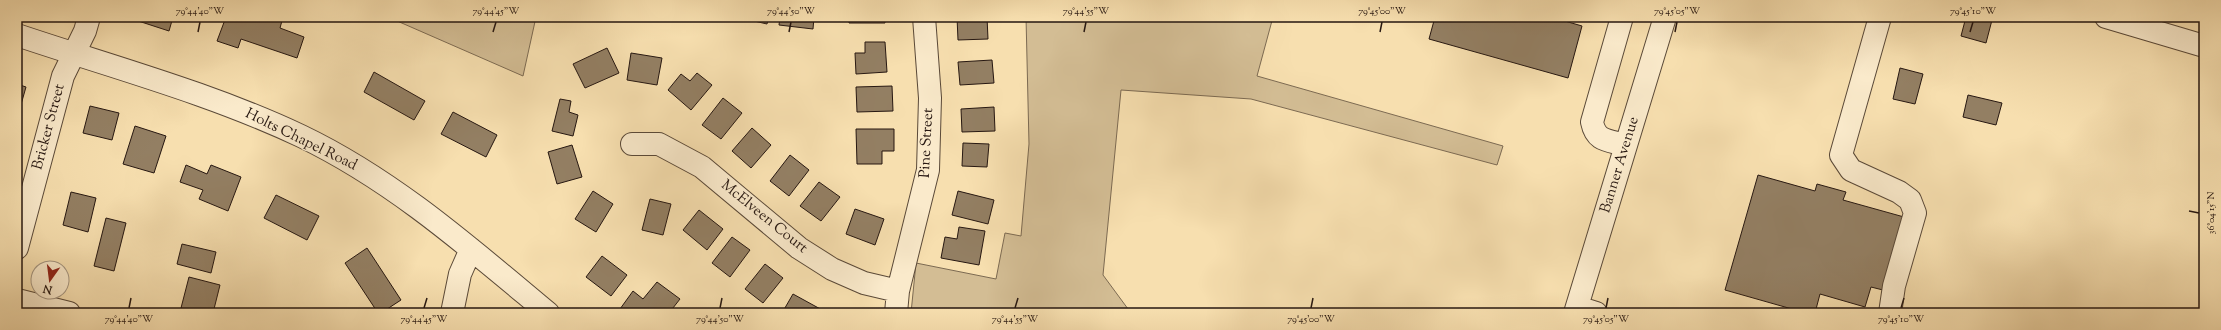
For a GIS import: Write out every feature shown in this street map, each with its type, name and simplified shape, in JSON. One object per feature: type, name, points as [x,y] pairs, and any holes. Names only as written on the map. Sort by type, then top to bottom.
[{"type":"street","name":"Bricker Street","points":[[17,248],[63,76],[89,17]]},
{"type":"street","name":"Pine Street","points":[[896,313],[898,291],[928,170],[930,98],[924,17]]},
{"type":"street","points":[[1622,17],[1592,122],[1595,133],[1600,138],[1626,145]]},
{"type":"street","name":"Banner Avenue","points":[[1583,311],[1626,145],[1664,17]]},
{"type":"street","points":[[1880,17],[1841,155],[1851,170],[1899,192],[1910,200],[1915,213],[1894,286],[1890,313]]},
{"type":"street","points":[[2106,17],[2204,46]]},
{"type":"street","name":"Holts Chapel Road","points":[[17,35],[234,108],[302,137],[364,171],[430,216],[548,313]]},
{"type":"street","name":"McElveen Court","points":[[632,144],[659,144],[696,164],[799,248],[832,269],[864,283],[898,291]]},
{"type":"street","points":[[452,313],[460,274],[471,249]]},
{"type":"street","points":[[17,300],[69,313]]},
{"type":"shaded area","points":[[388,17],[536,17],[523,76]]},
{"type":"shaded area","points":[[1026,17],[1273,17],[1257,76],[1503,146],[1497,165],[1251,99],[1121,90],[1103,275],[1131,313],[911,313],[916,263],[996,279],[1005,233],[1021,236],[1029,144]]},
{"type":"building","points":[[126,17],[173,17],[169,31]]},
{"type":"building","points":[[226,17],[253,17],[265,21],[267,17],[283,17],[280,28],[304,37],[297,58],[241,39],[238,48],[217,41]]},
{"type":"building","points":[[737,17],[769,17],[767,24]]},
{"type":"building","points":[[780,17],[814,17],[813,29],[779,25]]},
{"type":"building","points":[[849,17],[885,17],[885,23],[849,23]]},
{"type":"building","points":[[957,17],[987,17],[988,39],[958,40]]},
{"type":"building","points":[[1435,17],[1551,17],[1582,26],[1568,78],[1429,39]]},
{"type":"building","points":[[1966,17],[1979,17],[1992,20],[1986,43],[1961,36]]},
{"type":"building","points":[[865,42],[885,42],[887,72],[856,74],[855,53],[865,53]]},
{"type":"building","points":[[607,48],[619,73],[585,88],[573,64]]},
{"type":"building","points":[[631,53],[662,58],[657,85],[627,80]]},
{"type":"building","points":[[992,60],[994,83],[960,85],[958,62]]},
{"type":"building","points":[[1900,68],[1923,74],[1915,104],[1893,99]]},
{"type":"building","points":[[374,72],[425,101],[414,120],[364,92]]},
{"type":"building","points":[[697,73],[712,85],[691,110],[668,90],[681,74],[690,81]]},
{"type":"building","points":[[17,84],[26,87],[18,115],[17,114]]},
{"type":"building","points":[[892,86],[893,111],[857,112],[856,87]]},
{"type":"building","points":[[1968,95],[2002,103],[1996,125],[1963,117]]},
{"type":"building","points":[[723,98],[742,113],[721,139],[702,125]]},
{"type":"building","points":[[560,99],[571,101],[569,112],[578,115],[573,136],[552,131]]},
{"type":"building","points":[[90,106],[119,113],[112,140],[83,133]]},
{"type":"building","points":[[994,107],[995,131],[962,132],[961,109]]},
{"type":"building","points":[[453,112],[497,135],[486,157],[441,134]]},
{"type":"building","points":[[135,126],[166,136],[154,173],[123,164]]},
{"type":"building","points":[[752,128],[771,145],[751,168],[732,151]]},
{"type":"building","points":[[856,129],[894,129],[894,151],[882,151],[882,164],[857,164]]},
{"type":"building","points":[[963,143],[989,144],[987,167],[962,166]]},
{"type":"building","points":[[572,145],[582,177],[557,184],[548,152]]},
{"type":"building","points":[[790,155],[809,170],[789,196],[770,181]]},
{"type":"building","points":[[186,165],[207,174],[211,165],[241,177],[228,211],[199,199],[203,190],[180,182]]},
{"type":"building","points":[[1758,175],[1815,191],[1817,184],[1846,192],[1843,200],[1904,217],[1883,290],[1871,287],[1865,307],[1820,294],[1815,313],[1806,313],[1725,290]]},
{"type":"building","points":[[819,182],[840,197],[821,221],[800,206]]},
{"type":"building","points":[[593,191],[613,204],[596,232],[575,219]]},
{"type":"building","points":[[958,191],[994,200],[988,224],[952,215]]},
{"type":"building","points":[[71,192],[96,198],[88,232],[63,225]]},
{"type":"building","points":[[276,195],[319,216],[307,240],[264,218]]},
{"type":"building","points":[[650,199],[671,204],[663,235],[642,230]]},
{"type":"building","points":[[855,209],[884,219],[875,245],[846,234]]},
{"type":"building","points":[[699,210],[723,229],[707,250],[683,230]]},
{"type":"building","points":[[106,218],[126,223],[114,271],[94,266]]},
{"type":"building","points":[[959,227],[985,231],[979,265],[941,258],[945,237],[957,239]]},
{"type":"building","points":[[732,237],[750,250],[730,277],[712,263]]},
{"type":"building","points":[[182,244],[216,252],[211,273],[177,264]]},
{"type":"building","points":[[367,248],[401,300],[381,313],[378,313],[345,263]]},
{"type":"building","points":[[602,256],[627,275],[611,296],[586,277]]},
{"type":"building","points":[[765,264],[783,278],[763,303],[745,289]]},
{"type":"building","points":[[189,277],[220,285],[213,313],[200,313],[181,308]]},
{"type":"building","points":[[657,282],[680,299],[669,313],[626,313],[620,309],[633,291],[643,299]]},
{"type":"building","points":[[793,294],[824,311],[823,313],[782,313]]}]
